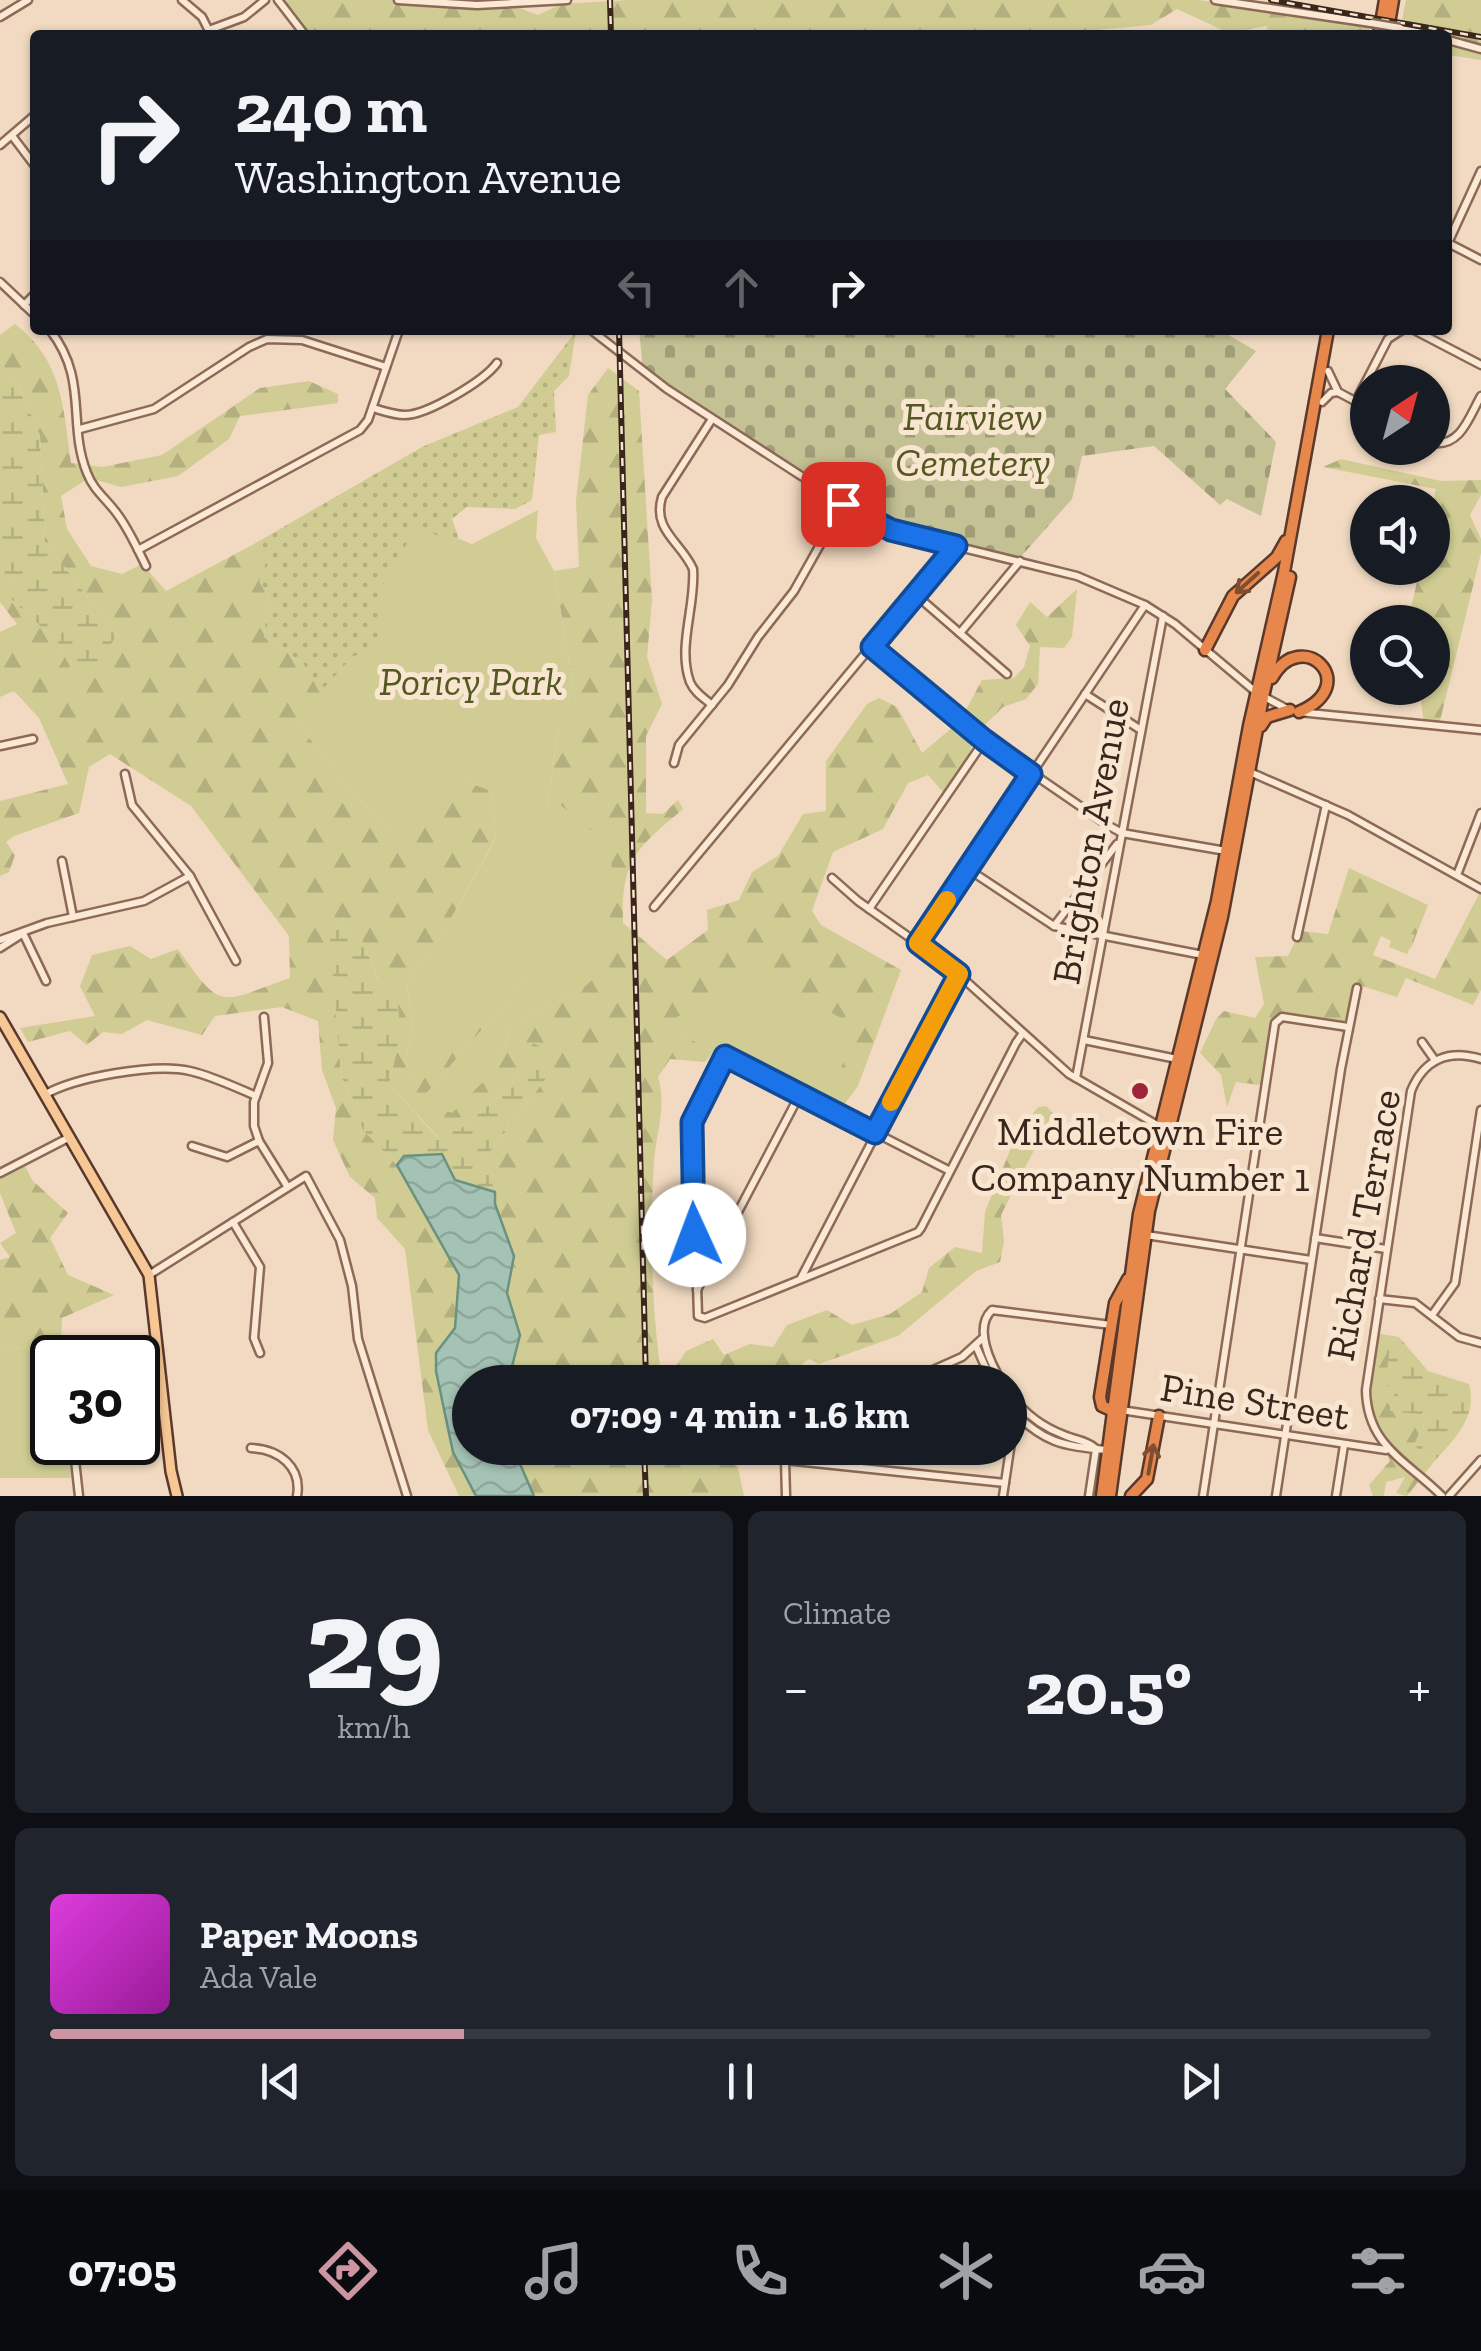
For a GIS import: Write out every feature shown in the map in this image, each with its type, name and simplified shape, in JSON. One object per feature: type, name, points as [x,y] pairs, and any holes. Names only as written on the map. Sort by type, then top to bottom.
[{"type":"highway","points":[[1380,30],[1391,1]]},
{"type":"highway","points":[[1388,30],[1391,1]]},
{"type":"highway","points":[[1110,1496],[1129,1278],[1159,1126],[1203,956],[1260,695],[1331,335]]},
{"type":"highway","points":[[1102,1496],[1101,1450],[1118,1411],[1158,1167],[1226,902],[1260,695],[1293,562],[1332,335]]},
{"type":"highway","points":[[1206,650],[1226,606],[1240,588],[1277,557],[1294,521]]},
{"type":"highway","points":[[1257,731],[1267,718],[1320,701],[1328,687],[1326,673],[1311,658],[1298,656],[1282,662],[1260,695]]},
{"type":"highway","points":[[1118,1411],[1100,1402],[1118,1295],[1129,1278]]},
{"type":"highway","points":[[1131,1496],[1147,1480],[1159,1416]]},
{"type":"main road","points":[[0,1017],[148,1275],[156,1335]]},
{"type":"main road","points":[[160,1372],[177,1496]]},
{"type":"street","points":[[0,17],[28,0]]},
{"type":"street","points":[[182,0],[195,10],[209,30]]},
{"type":"street","points":[[214,30],[244,16],[265,0]]},
{"type":"street","points":[[278,0],[300,30]]},
{"type":"street","points":[[398,0],[446,6],[567,0]]},
{"type":"street","points":[[1215,0],[1409,30]]},
{"type":"street","points":[[1452,41],[1481,49]]},
{"type":"street","points":[[0,145],[30,120]]},
{"type":"street","points":[[13,137],[30,159]]},
{"type":"street","points":[[1452,234],[1481,170]]},
{"type":"street","points":[[1452,245],[1481,260]]},
{"type":"street","points":[[0,282],[30,310]]},
{"type":"street","points":[[24,305],[30,299]]},
{"type":"street","points":[[54,335],[73,372],[88,477],[118,515],[146,566]]},
{"type":"street","points":[[138,550],[354,434],[366,424],[373,408],[396,335]]},
{"type":"street","points":[[597,335],[712,419],[843,504],[891,530],[1076,576],[1145,605],[1164,616],[1260,695],[1294,711],[1481,730]]},
{"type":"street","points":[[1375,365],[1388,339],[1394,335]]},
{"type":"street","points":[[1424,335],[1481,365]]},
{"type":"street","points":[[80,430],[154,409],[267,339],[302,340],[386,367]]},
{"type":"street","points":[[373,408],[399,415],[416,414],[484,378],[497,363]]},
{"type":"street","points":[[1328,372],[1338,392]]},
{"type":"street","points":[[1322,402],[1338,392],[1350,398]]},
{"type":"street","points":[[1450,442],[1457,438],[1481,396]]},
{"type":"street","points":[[712,419],[662,497],[659,509],[663,528],[693,569],[688,675],[693,688],[712,706]]},
{"type":"street","points":[[674,763],[679,745],[712,706],[794,591],[843,504]]},
{"type":"street","points":[[654,908],[956,546]]},
{"type":"street","points":[[960,633],[1020,560]]},
{"type":"street","points":[[916,595],[1008,674]]},
{"type":"street","points":[[918,943],[1145,605]]},
{"type":"street","name":"Brighton Avenue","points":[[1076,1078],[1164,616]]},
{"type":"street","points":[[872,647],[984,740],[1121,837],[1226,851]]},
{"type":"street","points":[[1085,694],[1141,730]]},
{"type":"street","points":[[0,746],[33,738]]},
{"type":"street","points":[[869,909],[984,740]]},
{"type":"street","points":[[1250,772],[1326,805],[1481,889]]},
{"type":"street","points":[[124,774],[132,805],[190,876],[236,960]]},
{"type":"street","points":[[1297,937],[1326,805]]},
{"type":"street","points":[[1457,875],[1481,813]]},
{"type":"street","points":[[1054,926],[1121,837]]},
{"type":"street","points":[[62,861],[73,917]]},
{"type":"street","points":[[968,869],[1054,926],[1203,956]]},
{"type":"street","points":[[0,940],[73,917],[144,901],[190,876]]},
{"type":"street","points":[[832,878],[959,974],[1076,1078],[1159,1126]]},
{"type":"street","points":[[0,948],[23,934]]},
{"type":"street","points":[[23,934],[46,981]]},
{"type":"street","points":[[801,1279],[959,974]]},
{"type":"street","points":[[1276,1496],[1356,988]]},
{"type":"street","points":[[264,1017],[268,1063],[256,1096],[253,1119],[259,1141],[287,1186]]},
{"type":"street","points":[[1203,1496],[1275,1023],[1278,1018],[1348,1027]]},
{"type":"street","points":[[950,1171],[725,1056],[692,1122],[699,1318],[918,1232],[1024,1032]]},
{"type":"street","points":[[1084,1040],[1176,1059]]},
{"type":"street","points":[[1422,1042],[1434,1059]]},
{"type":"street","name":"Richard Terrace","points":[[1387,1450],[1371,1423],[1366,1399],[1411,1091],[1424,1067],[1434,1059],[1454,1054],[1481,1058]]},
{"type":"street","points":[[44,1095],[82,1079],[173,1069],[197,1073],[256,1096]]},
{"type":"street","points":[[696,1290],[800,1094]]},
{"type":"street","points":[[1432,1315],[1454,1282],[1481,1110]]},
{"type":"street","points":[[0,1173],[68,1138]]},
{"type":"street","points":[[192,1146],[227,1157],[259,1141]]},
{"type":"street","points":[[148,1275],[306,1176],[337,1232],[348,1269],[358,1339],[407,1496]]},
{"type":"street","points":[[233,1222],[260,1266],[254,1338],[260,1353]]},
{"type":"street","points":[[1145,1235],[1311,1260]]},
{"type":"street","points":[[1316,1238],[1386,1250]]},
{"type":"street","points":[[1379,1299],[1415,1304],[1462,1339],[1481,1342]]},
{"type":"street","points":[[996,1365],[985,1336],[986,1316],[994,1310],[1112,1325]]},
{"type":"street","points":[[948,1365],[985,1336]]},
{"type":"street","points":[[976,1346],[984,1365]]},
{"type":"street","name":"Pine Street","points":[[1118,1411],[1387,1450]]},
{"type":"street","points":[[1027,1418],[1059,1443],[1086,1451],[1101,1450],[1090,1496]]},
{"type":"street","points":[[1336,1496],[1344,1445]]},
{"type":"street","points":[[251,1448],[271,1452],[292,1466],[298,1478],[297,1496]]},
{"type":"street","points":[[1387,1450],[1446,1496],[1481,1460]]},
{"type":"street","points":[[75,1465],[78,1496]]},
{"type":"street","points":[[784,1465],[786,1496]]},
{"type":"street","points":[[830,1465],[1005,1484]]},
{"type":"street","points":[[1004,1496],[1009,1465]]},
{"type":"green space","points":[[273,0],[389,0],[440,8],[517,7],[538,15],[561,4],[627,0],[1199,0],[1370,25],[1369,30],[1268,30],[1266,26],[1222,30],[1177,9],[1151,25],[1096,30],[300,30]]},
{"type":"green space","points":[[1406,0],[1481,0],[1481,60],[1452,56],[1452,30],[1400,30]]},
{"type":"green space","points":[[15,324],[31,338],[52,369],[71,463],[102,467],[162,455],[260,388],[309,381],[338,394],[338,403],[240,416],[229,439],[178,476],[121,487],[89,478],[61,496],[67,529],[91,566],[122,574],[142,564],[166,591],[254,544],[267,560],[259,581],[268,598],[264,637],[303,663],[321,695],[295,720],[392,834],[461,780],[492,791],[496,837],[443,933],[407,983],[412,1028],[405,1062],[419,1084],[514,973],[527,978],[424,1096],[497,1068],[512,1026],[582,989],[547,806],[559,726],[577,728],[554,571],[579,567],[576,501],[588,395],[608,368],[639,391],[652,600],[647,657],[662,704],[646,736],[646,813],[663,814],[678,800],[683,809],[635,857],[625,884],[623,923],[667,960],[708,930],[707,910],[739,900],[752,872],[778,856],[803,814],[826,811],[826,761],[867,704],[879,698],[897,707],[922,753],[960,721],[982,680],[1014,678],[1024,667],[1030,646],[1016,625],[1030,602],[1047,617],[1077,589],[1072,637],[1064,648],[1040,647],[1038,684],[1026,699],[1003,707],[976,734],[968,758],[944,793],[928,775],[908,783],[883,829],[833,852],[812,911],[821,925],[901,970],[858,1086],[841,1109],[829,1099],[830,1091],[855,1034],[672,1030],[714,1051],[705,1062],[670,1059],[658,1077],[661,1109],[655,1151],[652,1238],[660,1365],[512,1365],[520,1335],[507,1293],[514,1256],[484,1160],[547,1077],[533,1044],[511,1086],[463,1127],[438,1137],[389,1084],[400,1036],[364,943],[329,914],[341,1075],[363,1130],[397,1165],[459,1275],[455,1328],[436,1353],[436,1370],[452,1465],[460,1465],[476,1496],[459,1496],[428,1430],[405,1249],[377,1218],[375,1198],[350,1177],[333,1140],[336,1108],[322,1070],[318,1021],[282,1007],[215,1016],[202,1035],[147,1020],[122,1034],[103,1032],[87,1045],[70,1031],[28,1042],[20,1028],[95,1016],[80,986],[92,955],[130,946],[151,959],[178,949],[214,993],[235,997],[290,978],[289,936],[191,806],[110,754],[89,767],[79,813],[6,842],[15,855],[9,872],[0,876],[0,801],[68,784],[39,718],[14,691],[0,697],[0,632],[17,624],[0,602],[0,565],[12,585],[12,600],[57,641],[71,668],[117,635],[45,542],[40,436],[18,384],[0,362],[0,335]]},
{"type":"green space","points":[[575,335],[569,376],[554,391],[556,432],[539,435],[532,500],[515,509],[467,507],[452,519],[459,539],[379,645],[320,695],[303,663],[264,637],[268,598],[259,581],[254,544],[422,447],[518,407]]},
{"type":"green space","name":"Fairview Cemetery","points":[[640,335],[1229,335],[1256,351],[1225,389],[1276,442],[1261,516],[1227,499],[1220,505],[1154,446],[1082,456],[1072,499],[1018,560],[894,531],[643,370]]},
{"type":"green space","points":[[0,362],[18,384],[40,436],[45,542],[117,635],[91,674],[71,668],[57,641],[12,600],[12,585],[0,565]]},
{"type":"green space","points":[[1341,459],[1350,461],[1350,465],[1368,465],[1441,481],[1481,480],[1481,495],[1470,515],[1481,539],[1481,553],[1450,680],[1450,605],[1412,605],[1416,585],[1450,585],[1450,485],[1415,485],[1323,467]]},
{"type":"green space","name":"Poricy Park","points":[[538,510],[536,538],[554,571],[577,708],[577,729],[559,726],[547,805],[558,803],[612,847],[609,965],[582,989],[512,1026],[497,1068],[452,1113],[423,1104],[424,1096],[527,978],[514,974],[419,1084],[405,1062],[412,1028],[407,983],[443,933],[496,838],[492,791],[461,780],[446,808],[392,834],[295,720],[352,657],[379,645],[378,593],[417,526],[453,543],[459,539],[472,544]]},
{"type":"green space","points":[[1421,705],[1444,705],[1439,725],[1424,723]]},
{"type":"green space","points":[[1349,868],[1428,905],[1411,948],[1381,936],[1373,955],[1435,979],[1481,890],[1481,990],[1473,1005],[1406,978],[1397,997],[1359,985],[1347,1027],[1282,1017],[1260,1085],[1236,1082],[1227,1107],[1221,1075],[1200,1053],[1216,1019],[1224,1011],[1255,1018],[1264,1004],[1255,957],[1288,956],[1300,931],[1328,934]]},
{"type":"green space","points":[[328,913],[364,943],[378,980],[397,984],[400,1036],[389,1084],[437,1137],[463,1127],[511,1086],[533,1043],[550,1051],[547,1077],[484,1160],[495,1192],[455,1180],[405,1156],[397,1165],[363,1130],[341,1075]]},
{"type":"green space","points":[[1387,925],[1415,935],[1407,954],[1389,947],[1391,941],[1382,936]]},
{"type":"green space","points":[[759,975],[843,1019],[855,1034],[825,1107],[672,1030],[673,1019]]},
{"type":"green space","points":[[1046,1106],[1053,1113],[1001,1215],[1004,1241],[1000,1262],[976,1271],[898,1336],[819,1364],[809,1359],[801,1365],[677,1365],[686,1351],[713,1339],[724,1355],[750,1344],[773,1347],[787,1325],[827,1310],[852,1325],[890,1314],[922,1292],[929,1268],[955,1247],[982,1253],[985,1212],[1015,1138],[1038,1107]]},
{"type":"green space","points":[[23,1161],[32,1180],[68,1213],[50,1238],[68,1275],[114,1295],[62,1318],[61,1335],[30,1335],[30,1347],[0,1351],[0,1260],[10,1257],[0,1243],[16,1233],[0,1193],[0,1173]]},
{"type":"green space","points":[[1375,1333],[1399,1337],[1386,1344],[1396,1391],[1390,1410],[1428,1415],[1414,1445],[1433,1463],[1407,1496],[1396,1493],[1405,1477],[1386,1482],[1384,1496],[1373,1496],[1369,1485],[1390,1461],[1367,1404]]},
{"type":"green space","points":[[1399,1337],[1428,1371],[1469,1384],[1467,1418],[1433,1463],[1414,1445],[1428,1415],[1390,1411],[1395,1391],[1376,1378],[1388,1368],[1386,1344]]},
{"type":"green space","points":[[30,1347],[30,1465],[70,1465],[71,1478],[0,1478],[0,1351]]},
{"type":"green space","points":[[520,1465],[738,1465],[744,1496],[534,1496]]},
{"type":"water","points":[[442,1154],[455,1180],[495,1192],[495,1204],[514,1256],[507,1293],[520,1335],[512,1365],[452,1365],[452,1447],[436,1371],[436,1353],[455,1328],[459,1275],[397,1165],[404,1156]]},
{"type":"water","points":[[460,1465],[520,1465],[534,1496],[476,1496]]},
{"type":"railway","points":[[610,0],[611,30]]},
{"type":"railway","points":[[1271,0],[1441,30]]},
{"type":"railway","points":[[1452,32],[1481,37]]},
{"type":"railway","points":[[619,335],[646,1365]]},
{"type":"railway","points":[[645,1465],[646,1496]]},
{"type":"slow traffic","points":[[891,1102],[959,974],[918,943],[947,900]]},
{"type":"place","name":"Middletown Fire Company Number 1","points":[[1140,1091]]},
{"type":"route","points":[[694,1235],[692,1122],[725,1056],[875,1133],[959,974],[918,943],[1031,774],[872,647],[956,546],[891,530],[843,504]]}]
